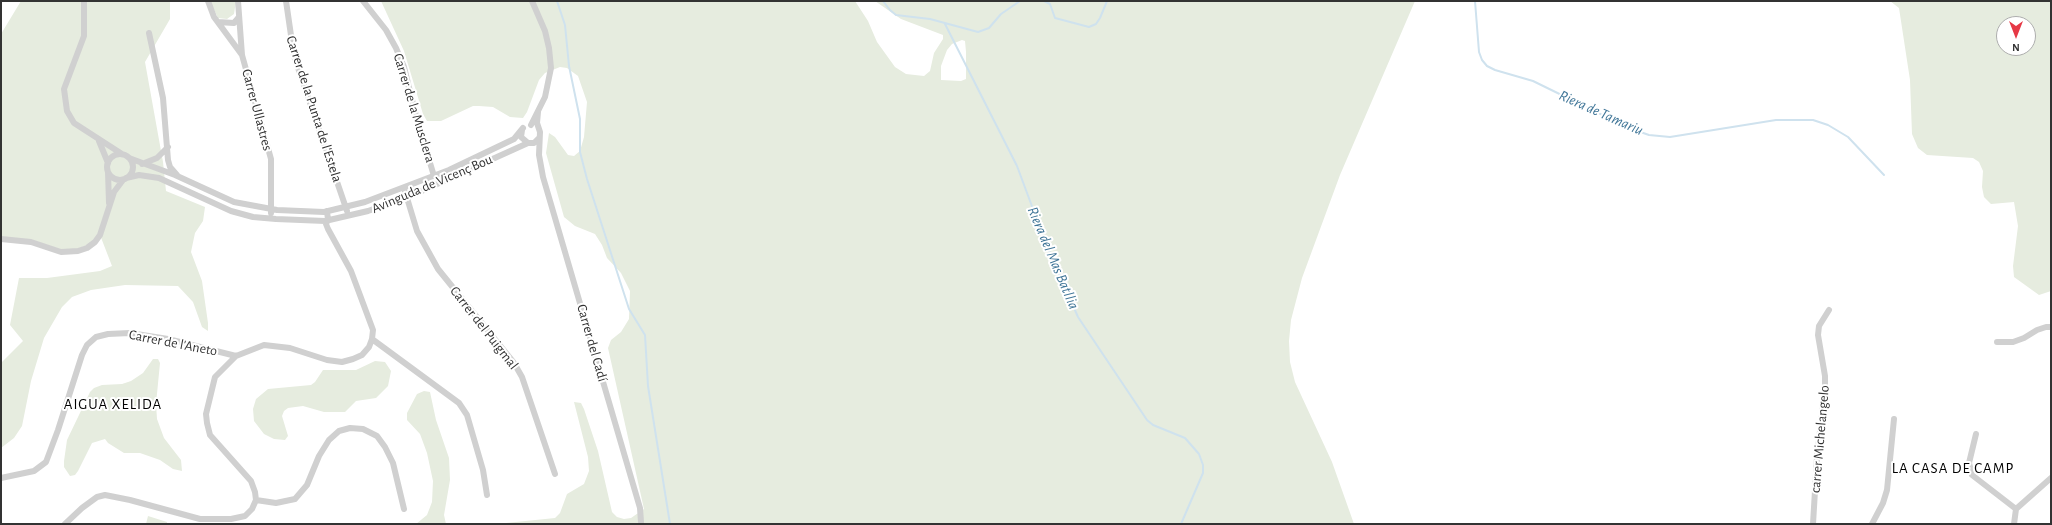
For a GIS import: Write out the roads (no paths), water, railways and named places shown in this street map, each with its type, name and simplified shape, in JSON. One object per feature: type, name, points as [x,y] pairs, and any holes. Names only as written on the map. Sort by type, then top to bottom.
[{"type":"street","points":[[1,239],[31,242],[61,252],[78,251],[87,248],[95,242],[100,235],[114,192],[133,169],[129,158],[99,141],[74,123],[67,111],[64,98],[66,80],[84,36],[84,1]]},
{"type":"street","points":[[208,1],[214,17],[242,55]]},
{"type":"street","name":"Carrer Ullastres","points":[[238,1],[242,55],[271,159],[271,219]]},
{"type":"street","name":"Carrer de la Punta de l'Estela","points":[[286,1],[294,56],[349,216]]},
{"type":"street","name":"Carrer de la Musclera","points":[[364,1],[386,30],[404,67],[417,120],[434,176]]},
{"type":"street","points":[[532,1],[545,31],[549,48],[551,68],[549,86],[538,112],[531,125],[523,128],[521,137],[528,144],[536,142],[539,138],[537,123],[538,112]]},
{"type":"street","points":[[218,22],[234,23],[239,17]]},
{"type":"street","points":[[149,33],[163,98],[170,167],[179,177]]},
{"type":"street","points":[[531,125],[538,129]]},
{"type":"street","name":"Avinguda de Vicenç Bou","points":[[129,158],[179,177],[234,202],[272,210],[309,212],[327,211],[346,208],[434,176],[514,139],[523,128]]},
{"type":"street","name":"Carrer del Cadí","points":[[539,138],[541,164]]},
{"type":"street","points":[[99,141],[108,163],[110,204]]},
{"type":"street","name":"Avinguda de Vicenç Bou","points":[[124,179],[139,175],[159,178],[231,211],[271,219],[309,221],[328,220],[349,216],[408,197],[528,144]]},
{"type":"street","name":"Carrer del Cadí","points":[[528,144],[536,153],[541,164],[640,508],[641,522]]},
{"type":"street","points":[[142,164],[157,158],[168,147]]},
{"type":"street","points":[[108,163],[114,156],[122,154]]},
{"type":"street","points":[[108,171],[114,178],[124,179]]},
{"type":"street","name":"Carrer del Puigmal","points":[[404,188],[408,197],[417,231],[438,269],[514,363],[522,377],[554,474]]},
{"type":"street","points":[[327,211],[328,220],[326,224],[353,277],[373,330],[372,339],[459,404],[467,415],[483,470],[487,495]]},
{"type":"street","name":"carrer Michelangelo","points":[[1813,524],[1817,457],[1825,388],[1825,376],[1818,335],[1819,326],[1829,310]]},
{"type":"street","points":[[1997,342],[2013,342],[2046,326],[2051,327]]},
{"type":"street","name":"Carrer de l'Aneto","points":[[1,478],[34,471],[42,467],[46,462],[82,355],[87,346],[96,337],[108,334],[130,333],[168,340],[236,356],[264,345],[276,345],[327,360],[342,362],[362,355],[369,347],[372,339]]},
{"type":"street","points":[[65,524],[82,508],[97,497],[105,495],[125,498],[200,519],[231,519],[245,516],[252,509],[256,500],[251,481],[210,435],[206,414],[215,377],[236,356]]},
{"type":"street","points":[[1872,524],[1883,503],[1887,490],[1894,419]]},
{"type":"street","points":[[256,500],[276,503],[295,499],[307,485],[319,456],[328,440],[339,431],[350,428],[363,429],[377,436],[385,447],[393,464],[404,509]]},
{"type":"street","points":[[1976,434],[1969,463],[1972,475],[2016,509]]},
{"type":"street","points":[[2014,524],[2016,509],[2051,478]]},
{"type":"waterway","points":[[557,1],[565,25],[569,66],[580,119],[580,152],[587,179],[629,309],[645,335],[648,386],[670,524]]},
{"type":"waterway","name":"Riera de Tamariu","points":[[883,1],[896,15],[930,19],[978,32],[989,28],[1001,14],[1020,1]]},
{"type":"waterway","name":"Riera de Tamariu","points":[[1044,1],[1050,4],[1055,18],[1089,27],[1096,24],[1107,1]]},
{"type":"waterway","name":"Riera de Tamariu","points":[[1475,1],[1479,52],[1482,60],[1487,66],[1495,70],[1533,81],[1629,128],[1649,135],[1670,137],[1776,120],[1813,120],[1828,125],[1848,137],[1884,175]]},
{"type":"waterway","name":"Riera del Mas Batllia","points":[[945,24],[1017,166],[1046,244],[1078,317],[1147,420],[1153,425],[1185,438],[1199,454],[1203,465],[1203,473],[1181,524]]},
{"type":"district","name":"AIGUA XELIDA","points":[[113,404]]},
{"type":"district","name":"LA CASA DE CAMP","points":[[1953,468]]}]
